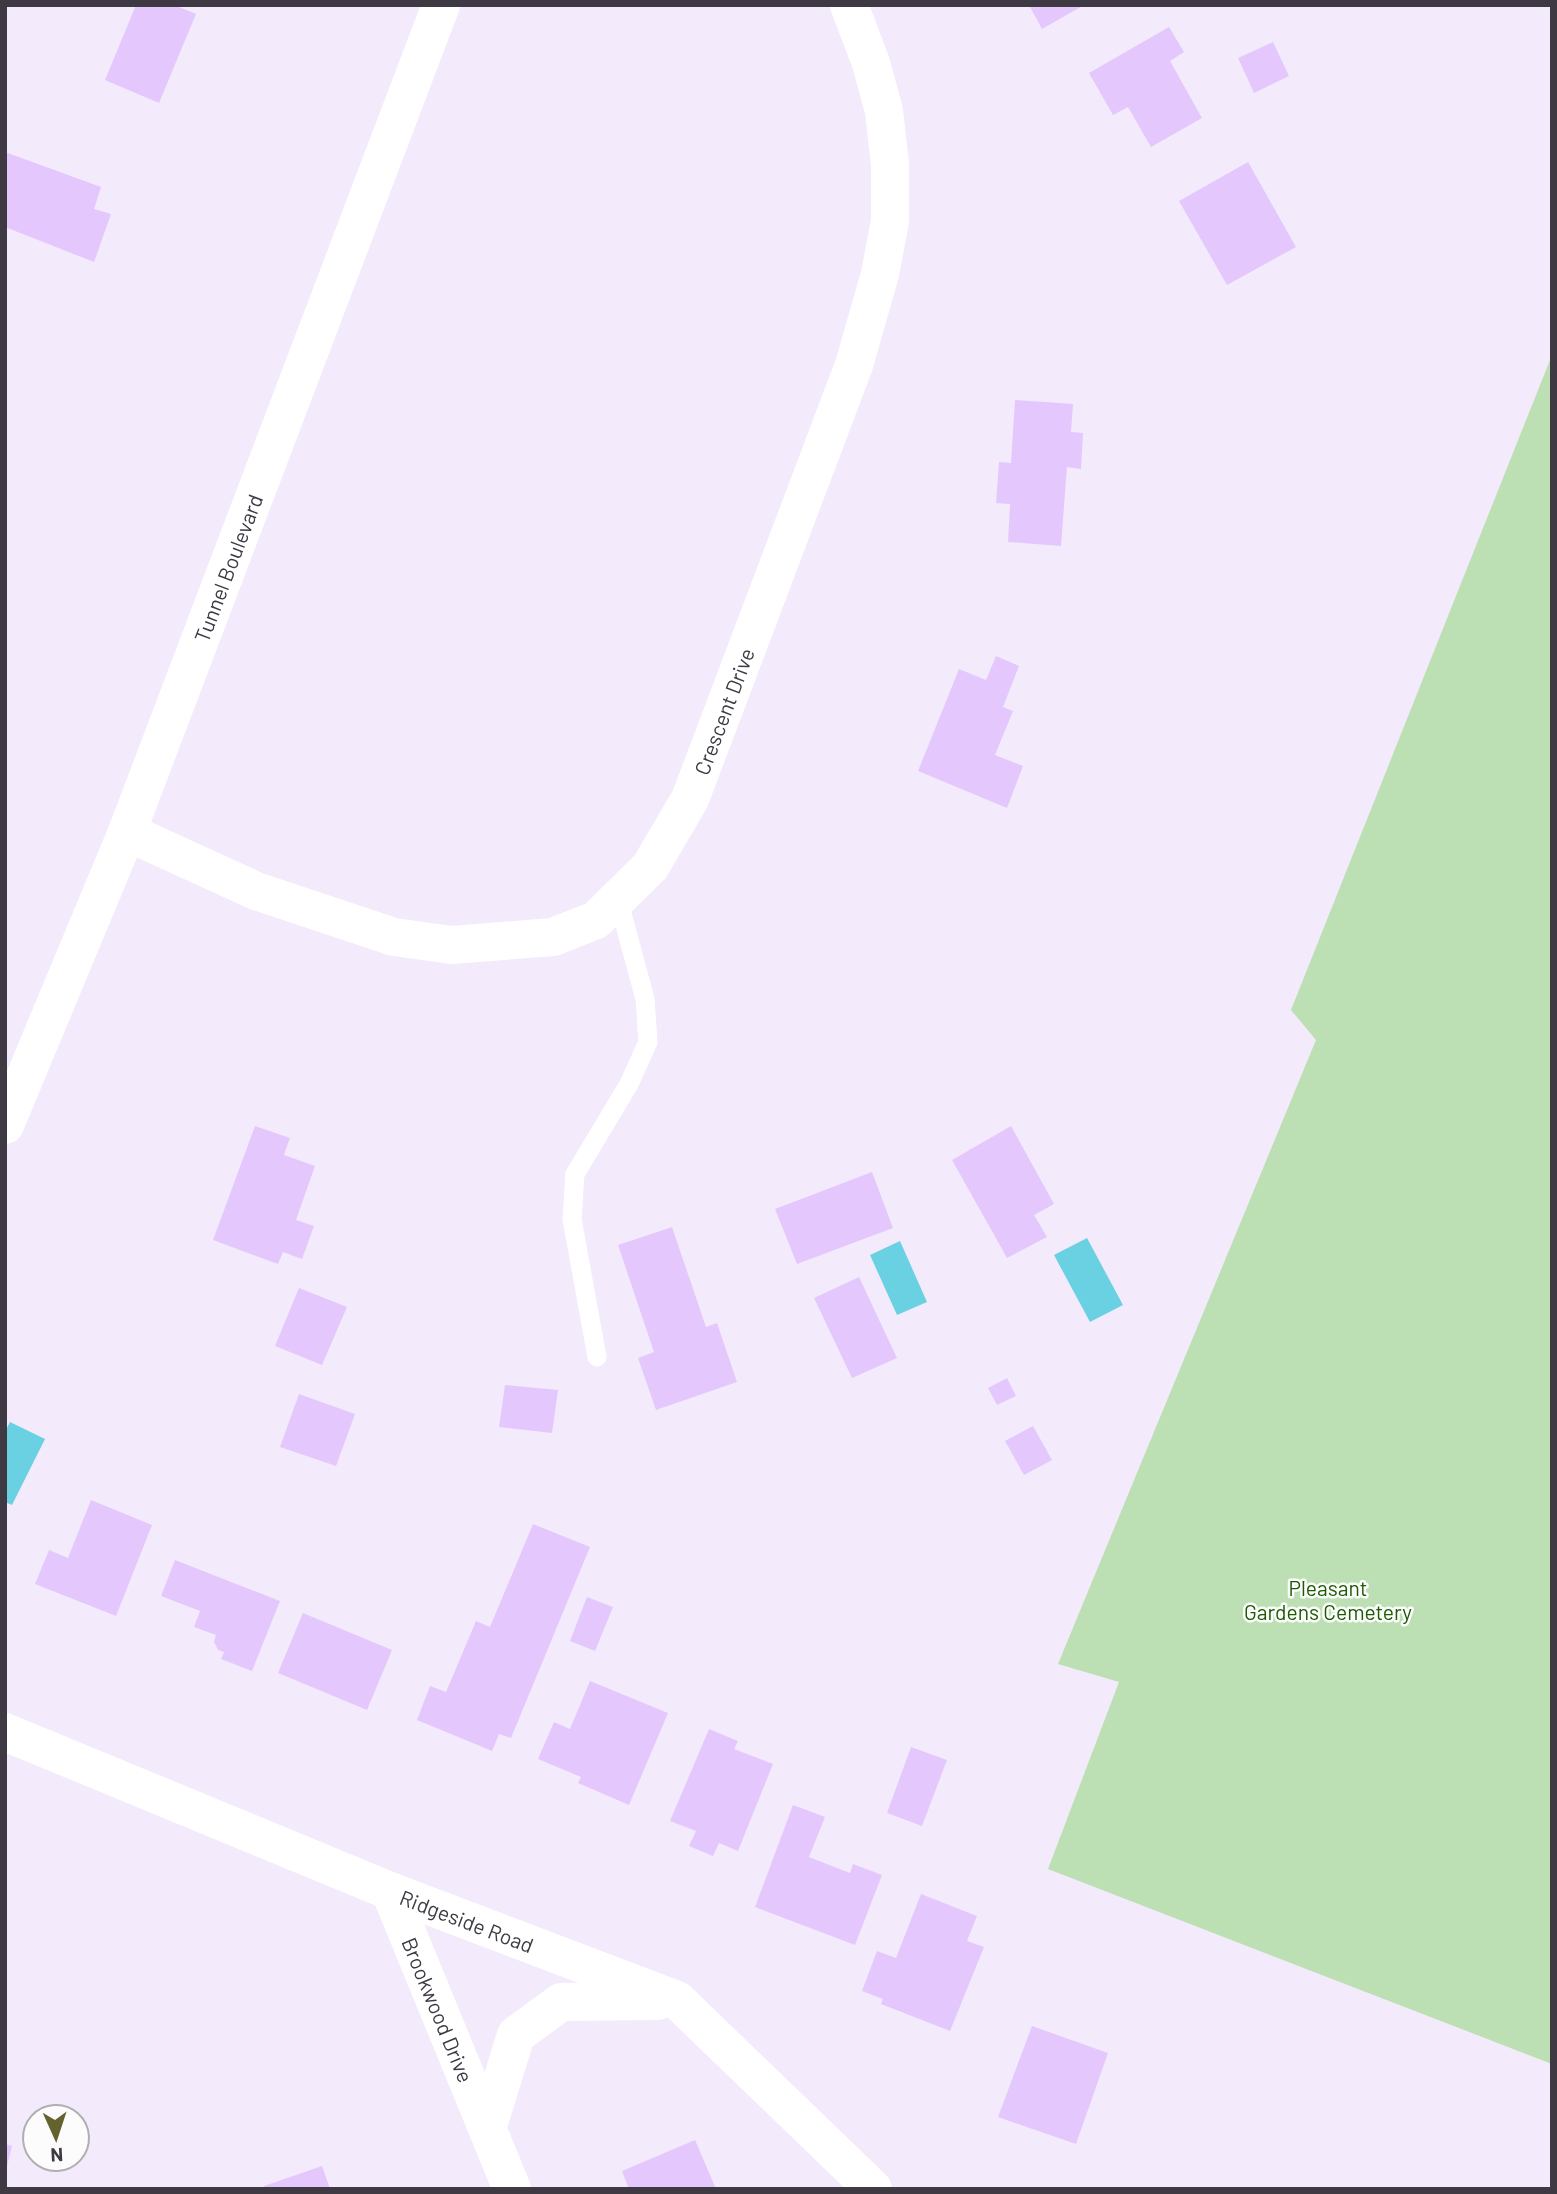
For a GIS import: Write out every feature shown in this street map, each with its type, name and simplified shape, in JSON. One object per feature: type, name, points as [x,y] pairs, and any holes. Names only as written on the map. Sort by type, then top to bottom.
[{"type":"street","name":"Crescent Drive","points":[[128,832],[256,891],[394,937],[452,945],[554,937],[596,920],[650,867],[690,799],[854,365],[880,274],[890,220],[890,164],[884,111],[871,63],[849,5]]},
{"type":"street","name":"Tunnel Boulevard","points":[[5,1125],[128,832],[434,7]]},
{"type":"street","name":"Ridgeside Road","points":[[5,1732],[390,1891],[677,2000],[873,2189]]},
{"type":"street","name":"Brookwood Drive","points":[[390,1891],[512,2189]]},
{"type":"street","name":"Brookwood Drive","points":[[488,2126],[516,2035],[561,2002],[677,2000]]},
{"type":"lane","points":[[597,1357],[572,1219],[575,1174],[629,1084],[648,1042],[645,999],[618,899]]},
{"type":"green space","name":"Pleasant Gardens Cemetery","points":[[1552,355],[1552,2064],[1048,1869],[1119,1682],[1058,1664],[1316,1040],[1291,1010]]},
{"type":"water","points":[[1087,1238],[1123,1305],[1090,1322],[1054,1255]]},
{"type":"water","points":[[900,1241],[927,1302],[897,1315],[870,1255]]},
{"type":"water","points":[[10,1422],[45,1439],[12,1505],[5,1502],[5,1432]]},
{"type":"building","points":[[136,5],[174,5],[196,14],[159,103],[105,80]]},
{"type":"building","points":[[1029,5],[1084,5],[1042,29]]},
{"type":"building","points":[[1169,27],[1184,52],[1170,61],[1202,118],[1151,147],[1128,107],[1113,115],[1089,73]]},
{"type":"building","points":[[1273,42],[1289,76],[1254,93],[1238,58]]},
{"type":"building","points":[[5,152],[101,187],[94,209],[111,214],[94,262],[5,227]]},
{"type":"building","points":[[1248,162],[1296,247],[1227,285],[1179,201]]},
{"type":"building","points":[[1015,400],[1073,404],[1071,432],[1083,433],[1081,469],[1067,467],[1061,546],[1008,542],[1010,504],[996,503],[999,462],[1011,463]]},
{"type":"building","points":[[996,656],[1019,666],[1003,707],[1013,711],[995,755],[1023,766],[1007,808],[918,771],[959,669],[986,680]]},
{"type":"building","points":[[255,1126],[290,1138],[284,1155],[315,1166],[296,1220],[314,1226],[302,1259],[283,1252],[278,1264],[213,1240]]},
{"type":"building","points":[[1011,1126],[1054,1204],[1034,1215],[1047,1237],[1007,1258],[952,1160]]},
{"type":"building","points":[[872,1172],[893,1228],[797,1264],[775,1209]]},
{"type":"building","points":[[672,1227],[706,1327],[717,1323],[737,1382],[656,1410],[638,1358],[654,1352],[618,1245]]},
{"type":"building","points":[[859,1277],[897,1358],[852,1378],[814,1298]]},
{"type":"building","points":[[299,1288],[347,1307],[322,1365],[275,1346]]},
{"type":"building","points":[[1007,1378],[1016,1396],[997,1405],[988,1388]]},
{"type":"building","points":[[505,1385],[558,1390],[552,1433],[499,1427]]},
{"type":"building","points":[[299,1394],[355,1414],[336,1466],[280,1447]]},
{"type":"building","points":[[1033,1426],[1052,1460],[1024,1475],[1005,1441]]},
{"type":"building","points":[[91,1500],[152,1525],[116,1616],[35,1584],[49,1550],[68,1558]]},
{"type":"building","points":[[533,1524],[590,1547],[511,1738],[499,1734],[492,1751],[417,1720],[430,1686],[446,1692],[476,1621],[490,1627]]},
{"type":"building","points":[[175,1560],[280,1601],[252,1671],[221,1659],[224,1652],[218,1650],[214,1642],[216,1635],[194,1627],[200,1611],[161,1596]]},
{"type":"building","points":[[587,1597],[613,1607],[595,1651],[570,1641]]},
{"type":"building","points":[[303,1613],[392,1650],[367,1710],[278,1673]]},
{"type":"building","points":[[590,1681],[668,1713],[629,1805],[578,1783],[581,1777],[538,1759],[554,1722],[570,1729]]},
{"type":"building","points":[[709,1729],[738,1741],[734,1749],[773,1764],[738,1851],[719,1843],[713,1856],[689,1846],[696,1831],[670,1821]]},
{"type":"building","points":[[911,1747],[947,1760],[922,1826],[887,1813]]},
{"type":"building","points":[[793,1805],[825,1817],[809,1857],[850,1873],[853,1864],[882,1875],[855,1945],[755,1907]]},
{"type":"building","points":[[921,1894],[977,1916],[967,1941],[984,1947],[950,2031],[881,2004],[883,1999],[862,1991],[877,1951],[896,1958]]},
{"type":"building","points":[[1032,2026],[1108,2053],[1076,2144],[998,2117]]},
{"type":"building","points":[[695,2140],[716,2189],[629,2189],[622,2171]]},
{"type":"building","points":[[5,2144],[12,2146],[6,2170],[5,2170]]},
{"type":"building","points":[[322,2166],[330,2189],[265,2189],[264,2186]]}]
